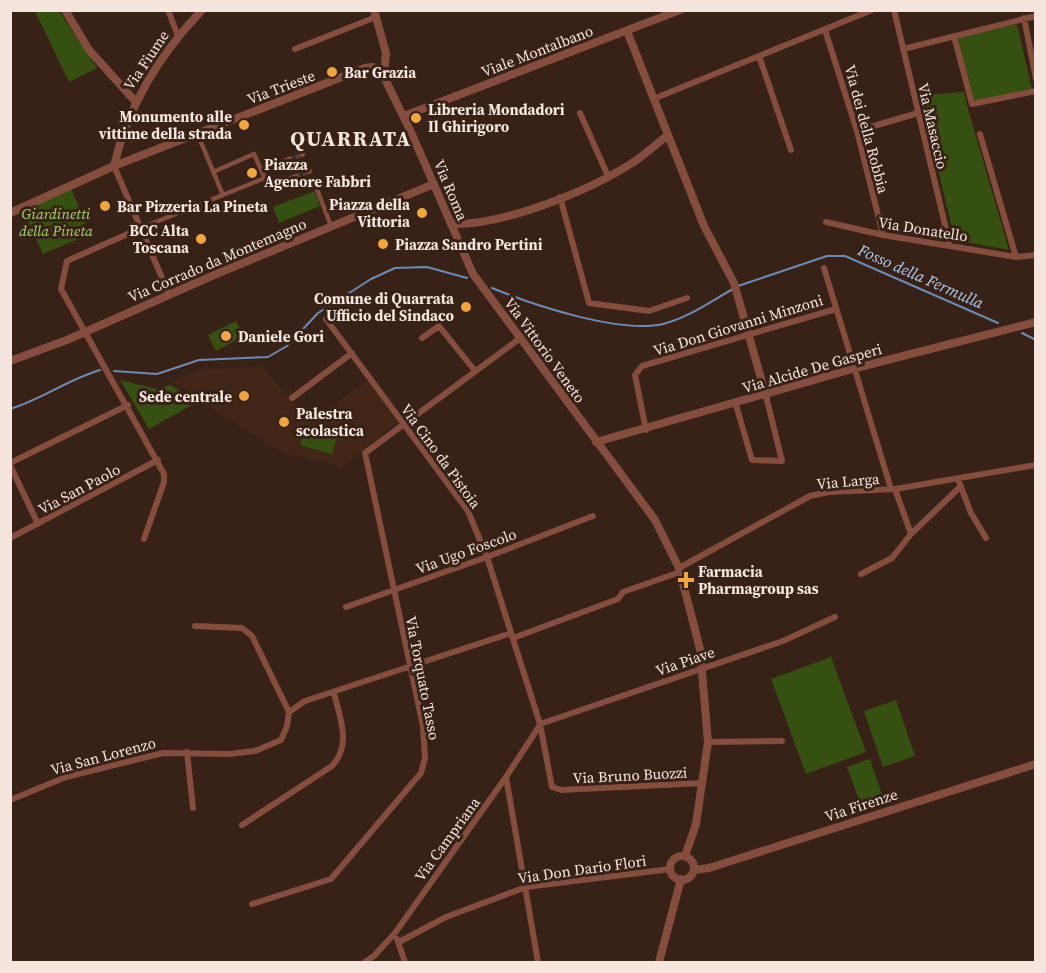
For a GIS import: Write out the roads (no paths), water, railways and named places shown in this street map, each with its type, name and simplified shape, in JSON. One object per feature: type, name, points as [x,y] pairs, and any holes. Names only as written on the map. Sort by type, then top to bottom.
[{"type":"street","points":[[65,10],[89,50],[135,101]]},
{"type":"street","points":[[168,10],[178,36]]},
{"type":"street","name":"Via Fiume","points":[[114,166],[122,132],[135,101],[178,36],[202,10]]},
{"type":"street","points":[[653,99],[825,30],[855,14],[872,10]]},
{"type":"street","name":"Via Masaccio","points":[[894,10],[950,246]]},
{"type":"street","name":"Viale Montalbano","points":[[404,116],[677,11]]},
{"type":"street","points":[[295,49],[375,14],[386,53],[384,74],[404,116]]},
{"type":"street","points":[[903,49],[1035,16]]},
{"type":"street","points":[[1024,18],[1035,79]]},
{"type":"street","name":"Via dei della Robbia","points":[[825,30],[857,131],[883,235]]},
{"type":"street","points":[[627,31],[668,135],[740,302],[783,461],[752,460],[736,405]]},
{"type":"street","points":[[954,36],[972,104],[1035,91]]},
{"type":"street","points":[[759,56],[791,150]]},
{"type":"street","name":"Via Trieste","points":[[10,213],[114,166],[366,68],[376,67],[384,74]]},
{"type":"street","points":[[580,113],[608,176]]},
{"type":"street","points":[[857,131],[918,113]]},
{"type":"street","name":"Via Roma","points":[[404,116],[473,274]]},
{"type":"street","points":[[980,134],[1016,257]]},
{"type":"street","points":[[198,135],[223,195]]},
{"type":"street","points":[[451,224],[493,220],[561,197],[633,162],[668,135]]},
{"type":"street","points":[[213,171],[255,154],[269,188],[296,177]]},
{"type":"street","points":[[262,170],[290,159]]},
{"type":"street","points":[[114,166],[169,294]]},
{"type":"street","points":[[144,539],[164,483],[158,460],[61,289],[66,261],[265,178]]},
{"type":"street","points":[[314,181],[331,227]]},
{"type":"street","name":"Via Corrado da Montemagno","points":[[10,361],[434,184]]},
{"type":"street","points":[[561,197],[589,303],[649,310],[687,298]]},
{"type":"street","name":"Via Donatello","points":[[826,222],[883,235],[1016,257],[1035,255]]},
{"type":"street","points":[[824,268],[893,489],[911,534]]},
{"type":"street","name":"Via Vittorio Veneto","points":[[473,274],[655,520],[680,570],[693,615],[703,668],[708,741],[696,824],[685,856]]},
{"type":"street","name":"Via Don Giovanni Minzoni","points":[[646,430],[635,375],[642,366],[836,309]]},
{"type":"street","name":"Via Cino da Pistoia","points":[[326,319],[468,511],[487,557],[540,724]]},
{"type":"street","name":"Via Alcide De Gasperi","points":[[596,442],[736,405],[856,369],[1035,322]]},
{"type":"street","points":[[423,338],[439,326],[475,371]]},
{"type":"street","points":[[403,424],[519,339]]},
{"type":"street","points":[[292,398],[352,353]]},
{"type":"street","points":[[38,524],[10,464],[128,405]]},
{"type":"street","name":"Via Torquato Tasso","points":[[252,903],[331,879],[421,773],[426,740],[365,453],[403,424]]},
{"type":"street","name":"Via San Paolo","points":[[10,538],[158,460]]},
{"type":"street","name":"Via Larga","points":[[289,712],[305,701],[410,666],[559,622],[618,599],[623,592],[680,570],[810,496],[829,492],[893,489],[1035,465]]},
{"type":"street","points":[[958,478],[971,513],[986,538]]},
{"type":"street","points":[[861,574],[892,558],[911,534],[961,486]]},
{"type":"street","name":"Via Ugo Foscolo","points":[[346,607],[487,557],[593,516]]},
{"type":"street","name":"Via Piave","points":[[540,724],[783,641],[835,617]]},
{"type":"street","points":[[195,626],[231,626],[248,631],[289,712]]},
{"type":"street","points":[[242,825],[332,766],[339,758],[345,740],[334,693]]},
{"type":"street","name":"Via San Lorenzo","points":[[10,800],[66,777],[163,753],[230,754],[269,748],[281,740],[289,712]]},
{"type":"street","name":"Via Campriana","points":[[365,963],[381,950],[395,933],[506,777],[540,724]]},
{"type":"street","name":"Via Bruno Buozzi","points":[[540,724],[552,787],[555,790],[703,783]]},
{"type":"street","points":[[708,741],[782,741]]},
{"type":"street","points":[[188,752],[193,808]]},
{"type":"street","name":"Via Firenze","points":[[694,870],[710,868],[1035,764]]},
{"type":"street","points":[[506,777],[538,963]]},
{"type":"street","points":[[685,856],[691,859],[694,870],[688,878],[681,879],[674,876],[671,869],[675,858],[685,856]]},
{"type":"street","name":"Via Don Dario Flori","points":[[399,942],[464,909],[526,887],[671,869]]},
{"type":"street","points":[[659,963],[681,879]]},
{"type":"street","points":[[395,933],[405,963]]},
{"type":"waterway","name":"Fosso della Fermulla","points":[[738,286],[827,256],[845,256],[998,323]]},
{"type":"waterway","name":"Fosso della Fermulla","points":[[114,371],[157,374],[199,360],[268,357],[287,346],[318,313],[371,279],[395,268],[427,267],[467,278]]},
{"type":"waterway","name":"Fosso della Fermulla","points":[[492,288],[577,316],[624,325],[645,326],[663,324],[681,318],[733,289]]},
{"type":"waterway","name":"Fosso della Fermulla","points":[[1022,333],[1036,340]]},
{"type":"waterway","name":"Fosso della Fermulla","points":[[10,409],[77,378],[100,370]]},
{"type":"tunnel","points":[[289,159],[302,155]]},
{"type":"tunnel","points":[[296,176],[308,172]]},
{"type":"place","name":"Bar Grazia","points":[[332,72]]},
{"type":"place","name":"Libreria Mondadori Il Ghirigoro","points":[[416,118]]},
{"type":"place","name":"Monumento alle vittime della strada","points":[[244,125]]},
{"type":"place","name":"Piazza Agenore Fabbri","points":[[252,173]]},
{"type":"place","name":"Bar Pizzeria La Pineta","points":[[105,206]]},
{"type":"place","name":"Piazza della Vittoria","points":[[422,213]]},
{"type":"place","name":"BCC Alta Toscana","points":[[201,239]]},
{"type":"place","name":"Piazza Sandro Pertini","points":[[383,244]]},
{"type":"place","name":"Comune di Quarrata Ufficio del Sindaco","points":[[466,307]]},
{"type":"place","name":"Daniele Gori","points":[[226,336]]},
{"type":"place","name":"Sede centrale","points":[[244,396]]},
{"type":"place","name":"Palestra scolastica","points":[[284,422]]},
{"type":"place","name":"Farmacia Pharmagroup sas","points":[[686,580]]},
{"type":"district","name":"QUARRATA","points":[[351,138]]},
{"type":"park label","name":"Giardinetti della Pineta","points":[[56,222]]}]
